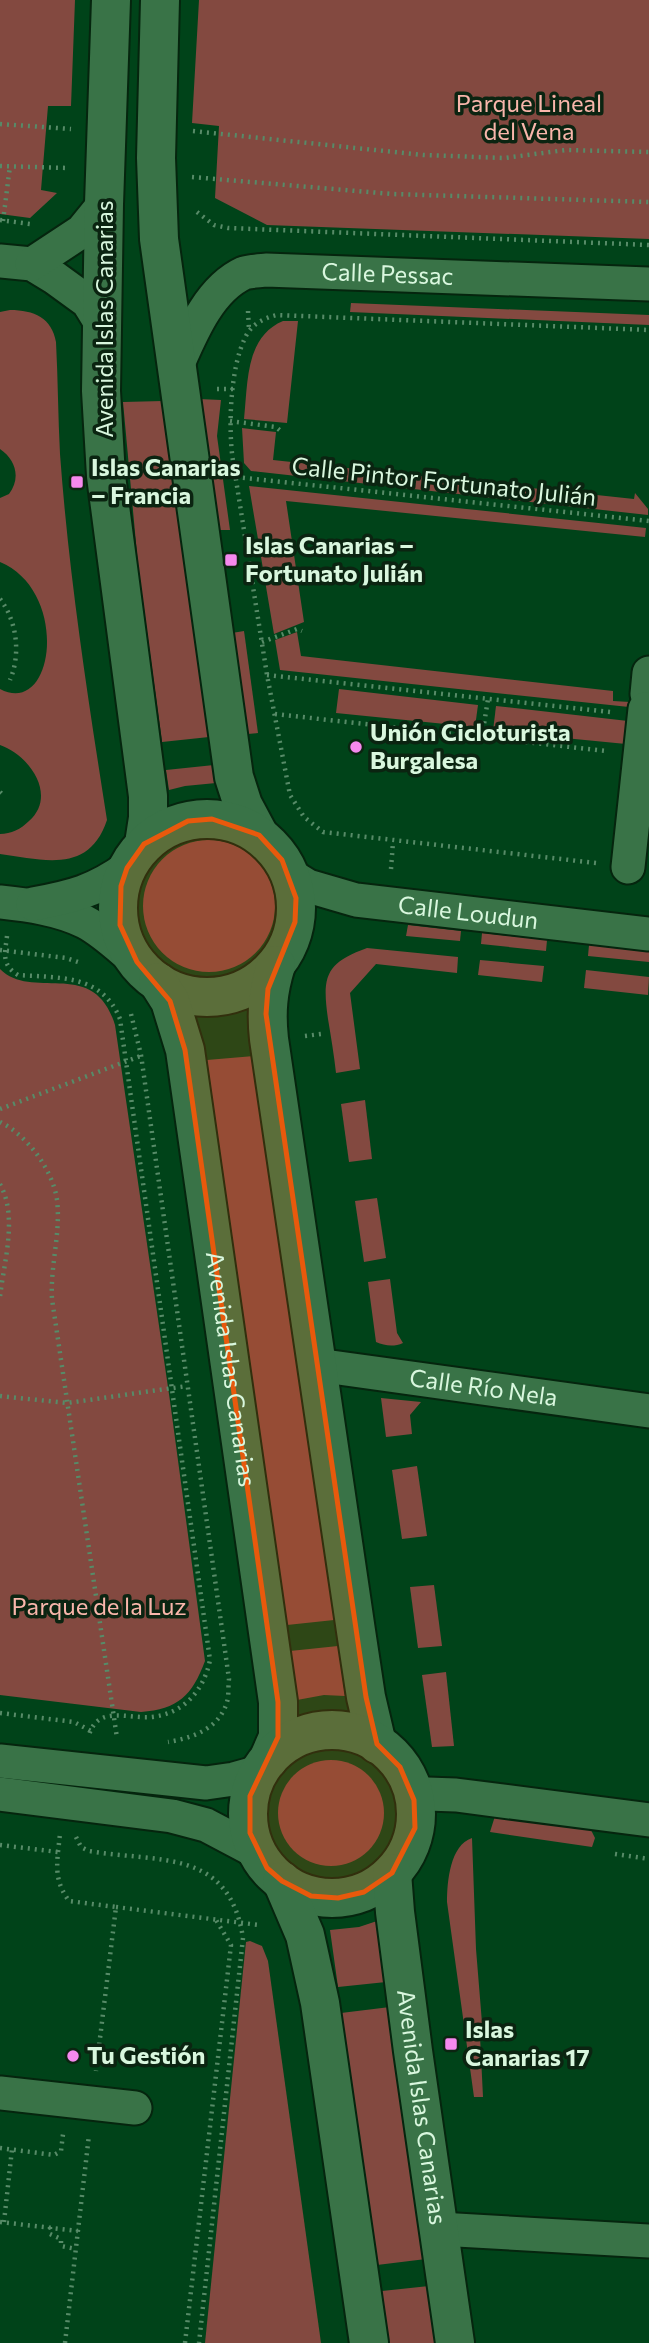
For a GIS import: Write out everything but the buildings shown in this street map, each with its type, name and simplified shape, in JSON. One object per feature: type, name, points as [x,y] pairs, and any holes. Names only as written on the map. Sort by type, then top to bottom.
[{"type":"main road","name":"Avenida Islas Canarias","points":[[111,0],[94,119],[105,188],[101,391],[106,476],[145,772],[148,818],[136,856]]},
{"type":"main road","points":[[160,0],[170,120],[156,175],[159,239],[234,777],[243,805],[259,835],[282,860],[290,875],[296,898],[295,922],[289,945],[276,965],[260,980],[241,990],[221,996],[188,994],[147,972],[126,945],[120,925],[120,896],[136,856],[164,830],[188,821],[212,819],[237,824],[259,835]]},
{"type":"main road","points":[[276,965],[268,989],[266,1013],[364,1684],[377,1744]]},
{"type":"main road","name":"Avenida Islas Canarias","points":[[147,972],[170,1001],[185,1050],[278,1702],[278,1737],[263,1766]]},
{"type":"main road","points":[[317,1732],[349,1732],[377,1744],[390,1754],[400,1767],[414,1800],[415,1828],[405,1855],[380,1884],[364,1892],[338,1898],[311,1896],[296,1890],[267,1868],[250,1833],[250,1796],[263,1766],[289,1742],[317,1732]]},
{"type":"main road","name":"Avenida Islas Canarias","points":[[392,1873],[412,2039],[455,2343]]},
{"type":"main road","points":[[282,1881],[305,1935],[320,2003],[369,2343]]},
{"type":"street","points":[[11,252],[82,231],[105,188]]},
{"type":"street","points":[[11,252],[55,278],[88,302],[104,328]]},
{"type":"street","name":"Calle Pessac","points":[[177,366],[209,305],[227,285],[246,272],[266,270],[649,284]]},
{"type":"street","points":[[628,867],[646,698]]},
{"type":"street","points":[[12,904],[84,892],[104,884],[136,856]]},
{"type":"street","name":"Calle Loudun","points":[[290,875],[308,886],[356,900],[649,934]]},
{"type":"street","points":[[12,904],[61,913],[84,922],[100,932],[147,972]]},
{"type":"street","name":"Calle Río Nela","points":[[317,1365],[649,1411]]},
{"type":"street","points":[[0,1760],[206,1783],[234,1779],[263,1766]]},
{"type":"street","points":[[0,1794],[172,1816],[206,1825],[257,1852]]},
{"type":"street","points":[[414,1800],[427,1794],[456,1795],[649,1820]]},
{"type":"street","points":[[0,2093],[135,2108]]},
{"type":"street","points":[[439,2229],[649,2241]]},
{"type":"path","points":[[0,124],[94,119]]},
{"type":"path","points":[[170,120],[423,155],[504,158],[566,150],[649,152]]},
{"type":"path","points":[[0,166],[43,166],[105,188]]},
{"type":"path","points":[[10,166],[1,220],[11,252]]},
{"type":"path","points":[[156,175],[391,194],[649,202]]},
{"type":"path","points":[[195,209],[214,225],[228,229],[649,245]]},
{"type":"path","points":[[1,220],[33,225]]},
{"type":"path","points":[[628,867],[323,832],[304,817],[290,794],[267,675],[236,477],[230,421],[239,353],[246,334],[257,323],[277,315],[649,330]]},
{"type":"path","points":[[230,421],[276,427],[282,432]]},
{"type":"path","name":"Calle Pintor Fortunato Julián","points":[[236,477],[649,521]]},
{"type":"path","points":[[0,599],[12,615],[16,643],[17,664],[10,680]]},
{"type":"path","points":[[261,642],[298,629],[302,631]]},
{"type":"path","points":[[267,675],[488,699],[646,698]]},
{"type":"path","points":[[482,737],[488,699]]},
{"type":"path","points":[[275,715],[639,754]]},
{"type":"path","points":[[12,904],[3,950],[5,965],[18,975],[81,980],[105,995],[120,1019],[210,1660],[207,1676],[200,1690],[176,1710],[149,1717],[114,1715],[96,1721],[90,1731],[84,1771]]},
{"type":"path","points":[[3,950],[66,958],[84,964]]},
{"type":"path","points":[[130,1006],[141,1055],[229,1679],[227,1702],[216,1722],[198,1736],[159,1742]]},
{"type":"path","points":[[0,1109],[141,1055]]},
{"type":"path","points":[[0,1122],[23,1138],[39,1159],[57,1199],[57,1224],[50,1277],[117,1738]]},
{"type":"path","points":[[0,1184],[8,1201],[9,1223],[0,1297]]},
{"type":"path","points":[[0,1396],[67,1404],[187,1386]]},
{"type":"path","points":[[223,1646],[268,1641]]},
{"type":"path","points":[[0,1713],[74,1722],[101,1736]]},
{"type":"path","points":[[109,1737],[127,1740]]},
{"type":"path","points":[[79,1804],[75,1840],[81,1847],[89,1851],[174,1863],[202,1870],[223,1886],[238,1913],[243,1938],[199,2343]]},
{"type":"path","points":[[60,1831],[56,1877],[60,1889],[69,1901],[258,1925]]},
{"type":"path","points":[[0,1845],[58,1852]]},
{"type":"path","points":[[65,2343],[116,1906]]},
{"type":"path","points":[[185,2343],[231,1945],[216,1920]]},
{"type":"path","points":[[0,2148],[58,2154],[63,2135]]},
{"type":"path","points":[[12,2149],[2,2222],[78,2231]]},
{"type":"path","points":[[50,2227],[50,2234],[61,2239],[61,2246],[76,2249]]},
{"type":"highlighted area","points":[[212,819],[259,835],[282,860],[296,898],[295,922],[268,989],[266,1014],[366,1697],[377,1744],[400,1767],[414,1800],[415,1828],[392,1873],[364,1892],[338,1898],[311,1896],[282,1881],[267,1868],[250,1833],[250,1796],[278,1737],[278,1702],[185,1050],[170,1001],[137,962],[120,925],[121,886],[127,868],[144,844],[188,821]]},
{"type":"green space","points":[[0,0],[75,0],[71,106],[48,106],[41,190],[57,193],[30,218],[0,214]]},
{"type":"green space","name":"Parque Lineal del Vena","points":[[199,0],[649,0],[649,239],[267,225],[215,198],[219,126],[192,123]]},
{"type":"green space","points":[[351,303],[649,315],[649,325],[350,312]]},
{"type":"green space","points":[[10,310],[34,314],[46,321],[56,342],[60,454],[68,546],[107,820],[99,837],[89,849],[63,860],[0,854],[0,834],[12,832],[26,824],[37,811],[41,800],[40,788],[30,767],[21,757],[0,745],[0,689],[19,693],[33,685],[43,669],[47,647],[45,623],[37,598],[22,577],[0,562],[0,498],[9,494],[16,476],[10,458],[0,449],[0,312]]},
{"type":"green space","points":[[283,321],[298,321],[287,423],[244,419],[248,376],[255,350],[261,338]]},
{"type":"green space","points":[[199,399],[221,400],[217,436],[230,530],[218,530]]},
{"type":"green space","points":[[163,401],[209,737],[162,742],[138,565],[123,402]]},
{"type":"green space","points":[[242,428],[276,432],[273,460],[634,499],[635,493],[648,509],[648,515],[251,471],[244,463]]},
{"type":"green space","points":[[249,486],[646,528],[645,537],[286,501],[304,622],[274,634]]},
{"type":"green space","points":[[244,631],[258,733],[248,734],[232,633]]},
{"type":"green space","points":[[297,632],[301,656],[613,691],[613,701],[630,702],[629,707],[280,670],[275,640]]},
{"type":"green space","points":[[339,689],[478,705],[475,727],[336,713]]},
{"type":"green space","points":[[496,706],[628,721],[626,744],[493,731]]},
{"type":"green space","points":[[214,765],[216,783],[169,790],[166,770]]},
{"type":"green space","points":[[209,840],[234,845],[256,859],[270,881],[275,906],[270,931],[256,953],[234,967],[209,972],[184,967],[162,953],[148,931],[143,906],[148,881],[162,859],[184,845]]},
{"type":"green space","points":[[408,925],[461,931],[460,941],[406,936]]},
{"type":"green space","points":[[482,933],[547,940],[546,951],[481,944]]},
{"type":"green space","points":[[589,945],[649,952],[649,962],[588,956]]},
{"type":"green space","points":[[367,948],[458,957],[457,973],[376,964],[350,993],[360,1069],[336,1073],[326,1005],[327,982],[330,973],[342,960]]},
{"type":"green space","points":[[480,960],[544,966],[542,982],[478,975]]},
{"type":"green space","name":"Parque de la Luz","points":[[0,969],[14,978],[29,982],[78,986],[93,992],[105,1004],[115,1025],[205,1661],[189,1692],[165,1708],[141,1712],[0,1695]]},
{"type":"green space","points":[[586,970],[649,977],[648,995],[584,988]]},
{"type":"green space","points":[[254,1056],[334,1620],[287,1625],[207,1060]]},
{"type":"green space","points":[[365,1100],[372,1159],[349,1162],[341,1104]]},
{"type":"green space","points":[[377,1198],[386,1258],[364,1262],[355,1201]]},
{"type":"green space","points":[[390,1279],[397,1333],[403,1343],[386,1345],[376,1342],[368,1282]]},
{"type":"green space","points":[[381,1398],[421,1402],[410,1415],[412,1434],[386,1437]]},
{"type":"green space","points":[[417,1466],[427,1536],[402,1539],[392,1470]]},
{"type":"green space","points":[[434,1585],[442,1646],[418,1648],[410,1587]]},
{"type":"green space","points":[[338,1646],[345,1696],[324,1695],[297,1700],[290,1651]]},
{"type":"green space","points":[[446,1672],[454,1746],[432,1747],[422,1675]]},
{"type":"green space","points":[[331,1760],[351,1764],[369,1775],[380,1793],[384,1813],[380,1833],[369,1851],[351,1862],[331,1866],[311,1862],[293,1851],[282,1833],[278,1813],[282,1793],[293,1775],[311,1764]]},
{"type":"green space","points":[[495,1816],[591,1830],[595,1838],[592,1847],[490,1832]]},
{"type":"green space","points":[[472,1838],[476,1949],[483,2035],[480,2036],[483,2097],[474,2097],[447,1902],[454,1856],[465,1842]]},
{"type":"green space","points":[[377,1921],[386,1982],[338,1987],[330,1930],[359,1927]]},
{"type":"green space","points":[[246,1942],[262,1946],[268,1961],[321,2343],[205,2343]]},
{"type":"green space","points":[[390,2007],[426,2259],[377,2265],[341,2013]]},
{"type":"green space","points":[[429,2286],[437,2343],[389,2343],[382,2291]]},
{"type":"place","name":"Islas Canarias – Francia","points":[[77,482]]},
{"type":"place","name":"Islas Canarias – Fortunato Julián","points":[[231,560]]},
{"type":"place","name":"Unión Cicloturista Burgalesa","points":[[356,747]]},
{"type":"place","name":"Islas Canarias 17","points":[[451,2044]]},
{"type":"place","name":"Tu Gestión","points":[[73,2056]]}]
